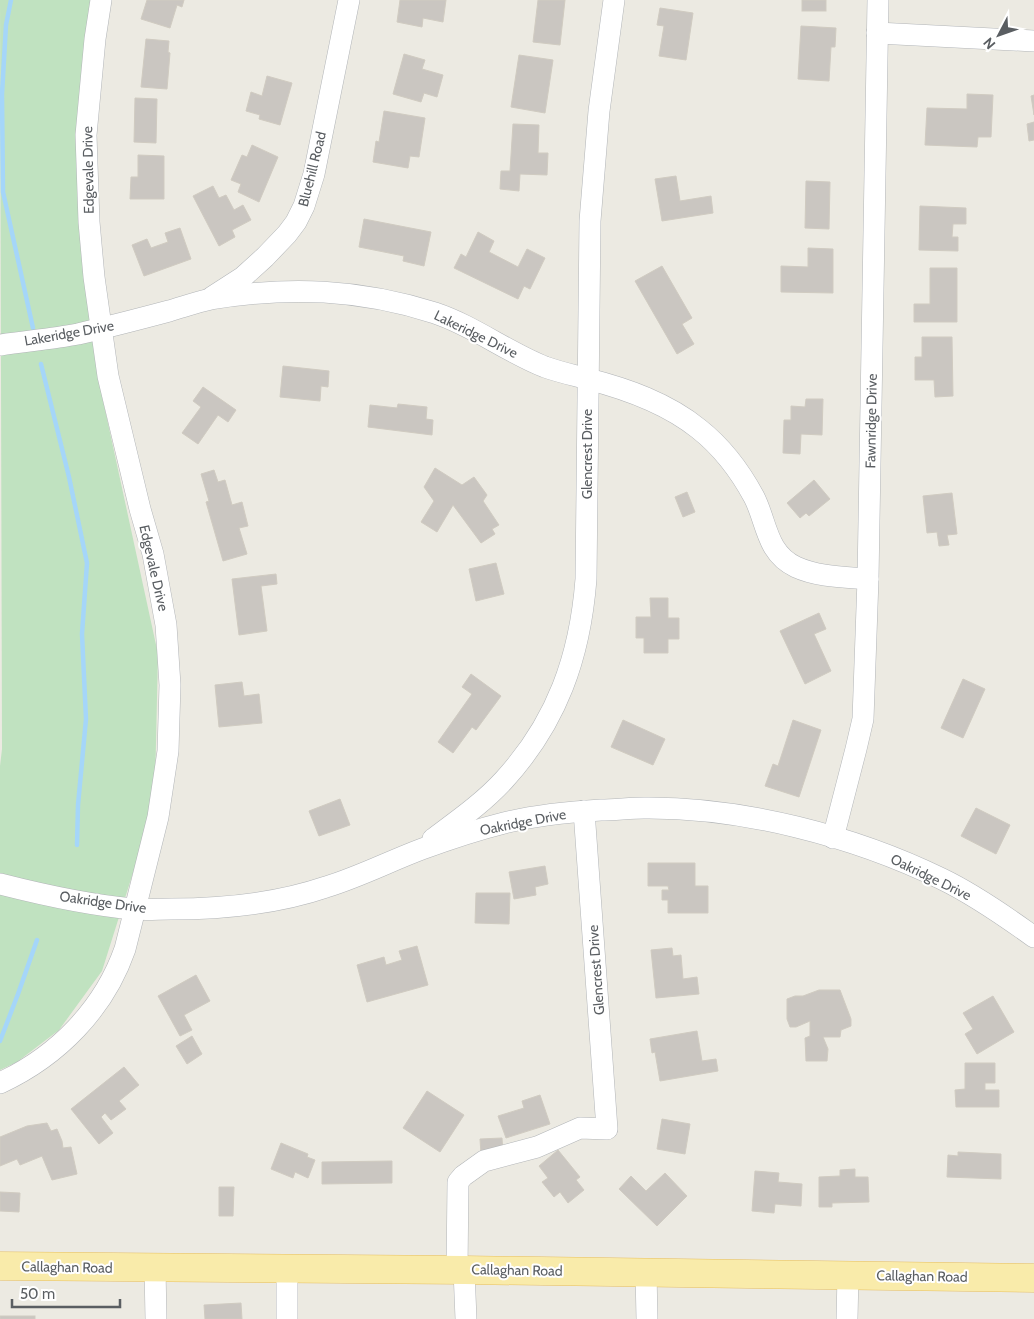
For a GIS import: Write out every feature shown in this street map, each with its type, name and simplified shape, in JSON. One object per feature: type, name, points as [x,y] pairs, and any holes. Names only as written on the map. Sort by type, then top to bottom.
[{"type":"main road","name":"Callaghan Road","points":[[0,1266],[1034,1278]]},
{"type":"street","name":"Edgevale Drive","points":[[0,1083],[16,1076],[51,1052],[76,1029],[92,1010],[119,966],[158,817],[168,751],[170,685],[166,625],[153,554],[140,509],[108,376],[100,328],[89,222],[86,135],[95,40],[101,0]]},
{"type":"street","name":"Bluehill Road","points":[[209,300],[243,277],[265,258],[288,234],[304,206],[314,174],[349,0]]},
{"type":"street","name":"Glencrest Drive","points":[[421,850],[483,800],[503,781],[527,752],[543,730],[558,702],[578,641],[584,610],[586,579],[590,221],[599,111],[614,0]]},
{"type":"street","name":"Fawnridge Drive","points":[[833,838],[862,719],[868,579],[878,0]]},
{"type":"street","points":[[877,33],[1034,41]]},
{"type":"street","name":"Lakeridge Drive","points":[[0,345],[76,334],[209,300],[289,291],[362,295],[437,314],[475,330],[530,361],[562,373],[588,379],[658,402],[698,428],[720,447],[735,464],[755,500],[767,537],[778,553],[793,566],[819,575],[868,579]]},
{"type":"street","name":"Oakridge Drive","points":[[0,884],[86,903],[135,909],[196,909],[244,906],[324,888],[421,850],[506,822],[545,814],[646,808],[706,812],[764,820],[810,830],[890,856],[944,880],[1000,912],[1034,937]]},
{"type":"street","name":"Glencrest Drive","points":[[461,1270],[458,1182],[463,1176],[484,1161],[537,1147],[580,1128],[607,1128],[584,811]]},
{"type":"street","points":[[155,1268],[156,1319]]},
{"type":"street","points":[[287,1269],[287,1319]]},
{"type":"street","points":[[461,1270],[466,1319]]},
{"type":"street","points":[[646,1272],[647,1319]]},
{"type":"street","points":[[847,1319],[848,1275]]},
{"type":"green space","points":[[0,0],[94,0],[79,117],[101,391],[158,654],[155,787],[137,860],[102,971],[59,1030],[17,1062],[0,1070],[0,766],[2,749]]},
{"type":"building","points":[[147,0],[184,0],[182,7],[177,5],[170,28],[141,19]]},
{"type":"building","points":[[400,0],[446,0],[443,22],[423,18],[422,27],[397,22]]},
{"type":"building","points":[[538,0],[565,0],[560,45],[533,42]]},
{"type":"building","points":[[802,0],[826,0],[826,11],[802,11]]},
{"type":"building","points":[[660,8],[693,13],[686,60],[659,56],[664,26],[657,25]]},
{"type":"building","points":[[801,26],[836,28],[835,47],[831,47],[829,81],[798,79]]},
{"type":"building","points":[[146,39],[169,41],[167,89],[141,87]]},
{"type":"building","points":[[404,54],[425,60],[422,69],[443,75],[437,97],[424,93],[421,102],[393,94]]},
{"type":"building","points":[[519,55],[553,60],[545,113],[511,107]]},
{"type":"building","points":[[267,76],[292,83],[280,125],[259,119],[260,115],[246,111],[251,92],[262,96]]},
{"type":"building","points":[[967,94],[993,95],[991,137],[978,137],[977,147],[925,145],[927,108],[967,109]]},
{"type":"building","points":[[1034,95],[1034,115],[1031,96]]},
{"type":"building","points":[[135,98],[157,99],[156,143],[134,142]]},
{"type":"building","points":[[384,111],[425,118],[419,157],[410,156],[408,168],[373,162],[376,141],[379,142]]},
{"type":"building","points":[[1034,122],[1034,140],[1029,141],[1027,124]]},
{"type":"building","points":[[513,124],[539,125],[538,153],[548,153],[547,175],[520,174],[519,191],[500,189],[501,171],[510,171]]},
{"type":"building","points":[[252,145],[278,157],[259,202],[238,192],[241,184],[231,180],[242,155],[247,157]]},
{"type":"building","points":[[138,155],[164,156],[164,199],[130,199],[131,177],[138,177]]},
{"type":"building","points":[[676,176],[680,201],[711,196],[713,213],[662,221],[655,179]]},
{"type":"building","points":[[806,181],[830,182],[829,229],[805,228]]},
{"type":"building","points":[[213,186],[219,198],[226,195],[234,210],[243,205],[251,220],[232,230],[235,237],[219,246],[193,196]]},
{"type":"building","points":[[920,206],[966,208],[966,224],[953,224],[952,237],[958,237],[958,251],[919,250]]},
{"type":"building","points":[[364,219],[431,232],[424,266],[403,261],[404,256],[359,247]]},
{"type":"building","points":[[180,228],[191,259],[144,276],[132,245],[147,239],[151,248],[168,242],[165,233]]},
{"type":"building","points":[[478,232],[494,241],[489,252],[518,267],[527,249],[545,258],[530,289],[524,286],[518,299],[454,268],[461,254],[466,257]]},
{"type":"building","points":[[808,248],[833,249],[833,293],[781,292],[781,266],[808,267]]},
{"type":"building","points":[[662,266],[692,318],[682,324],[694,344],[677,354],[635,281]]},
{"type":"building","points":[[930,268],[957,268],[957,322],[914,322],[914,304],[930,304]]},
{"type":"building","points":[[922,337],[952,337],[953,396],[935,397],[934,380],[915,380],[915,357],[922,357]]},
{"type":"building","points":[[283,366],[329,371],[328,387],[321,386],[320,401],[280,397]]},
{"type":"building","points":[[203,387],[236,410],[228,422],[218,415],[198,444],[182,433],[201,407],[193,401]]},
{"type":"building","points":[[806,399],[823,399],[822,435],[801,434],[800,454],[783,453],[784,420],[791,420],[791,406],[805,407]]},
{"type":"building","points":[[398,404],[427,407],[426,419],[433,420],[432,435],[368,427],[370,405],[397,408]]},
{"type":"building","points":[[435,468],[462,485],[474,477],[487,495],[483,501],[499,525],[492,529],[495,534],[481,543],[453,505],[437,532],[421,522],[434,501],[424,487]]},
{"type":"building","points":[[214,470],[218,482],[225,480],[232,505],[242,502],[248,526],[239,528],[247,554],[223,561],[206,502],[209,501],[201,474]]},
{"type":"building","points":[[814,480],[830,499],[809,516],[806,513],[800,518],[787,503]]},
{"type":"building","points":[[687,492],[695,512],[683,517],[675,497]]},
{"type":"building","points":[[952,493],[957,534],[947,535],[949,545],[939,546],[937,532],[927,533],[923,496]]},
{"type":"building","points":[[496,563],[504,594],[476,601],[469,569]]},
{"type":"building","points":[[276,574],[277,584],[261,586],[267,631],[239,635],[232,579]]},
{"type":"building","points":[[650,598],[668,598],[668,618],[679,618],[679,639],[668,639],[668,653],[644,653],[644,638],[636,638],[636,617],[651,617]]},
{"type":"building","points":[[819,613],[826,629],[814,634],[831,671],[805,684],[780,631]]},
{"type":"building","points":[[471,674],[501,696],[476,730],[472,727],[453,753],[438,742],[472,694],[462,687]]},
{"type":"building","points":[[963,679],[985,689],[963,738],[941,728]]},
{"type":"building","points":[[242,682],[244,696],[259,694],[262,723],[219,727],[215,685]]},
{"type":"building","points":[[623,720],[665,739],[653,765],[611,747]]},
{"type":"building","points":[[793,720],[821,730],[799,797],[765,786],[773,764],[778,766]]},
{"type":"building","points":[[340,799],[350,825],[319,836],[309,811]]},
{"type":"building","points":[[976,808],[1010,825],[996,854],[961,836]]},
{"type":"building","points":[[648,863],[695,863],[695,886],[708,886],[708,913],[668,913],[668,900],[662,900],[662,890],[669,890],[668,886],[648,886]]},
{"type":"building","points":[[545,866],[548,884],[535,887],[536,895],[514,899],[509,872]]},
{"type":"building","points":[[476,893],[510,893],[509,924],[475,923]]},
{"type":"building","points":[[417,946],[428,985],[367,1002],[357,965],[384,957],[386,965],[402,960],[399,951]]},
{"type":"building","points":[[672,948],[673,956],[681,955],[683,979],[697,977],[699,994],[656,998],[651,950]]},
{"type":"building","points":[[196,975],[210,1001],[184,1015],[192,1030],[180,1036],[158,996]]},
{"type":"building","points":[[819,990],[840,990],[851,1019],[851,1026],[841,1030],[840,1037],[823,1037],[828,1049],[827,1061],[806,1061],[805,1038],[810,1036],[810,1021],[796,1027],[790,1027],[787,1019],[787,999]]},
{"type":"building","points":[[993,996],[1014,1032],[977,1054],[965,1034],[973,1029],[963,1013]]},
{"type":"building","points":[[697,1031],[702,1061],[716,1059],[718,1071],[660,1081],[655,1052],[652,1053],[650,1039]]},
{"type":"building","points":[[192,1036],[202,1054],[187,1064],[176,1046]]},
{"type":"building","points":[[965,1063],[995,1063],[995,1083],[985,1083],[985,1090],[999,1090],[999,1107],[956,1107],[955,1090],[965,1089]]},
{"type":"building","points":[[124,1067],[139,1085],[119,1101],[126,1109],[111,1120],[105,1113],[101,1117],[113,1133],[99,1144],[71,1109]]},
{"type":"building","points":[[427,1091],[464,1115],[440,1152],[403,1128]]},
{"type":"building","points":[[540,1095],[550,1124],[506,1138],[498,1116],[524,1108],[522,1101]]},
{"type":"building","points":[[662,1119],[690,1124],[685,1154],[657,1149]]},
{"type":"building","points":[[47,1123],[51,1131],[57,1129],[63,1148],[71,1147],[77,1174],[52,1180],[42,1156],[20,1165],[17,1159],[0,1166],[0,1137],[27,1126]]},
{"type":"building","points":[[502,1138],[503,1153],[481,1154],[480,1139]]},
{"type":"building","points":[[281,1143],[308,1154],[307,1157],[315,1160],[308,1178],[295,1172],[293,1178],[271,1169]]},
{"type":"building","points":[[558,1150],[580,1177],[576,1180],[584,1190],[568,1203],[560,1192],[554,1197],[542,1182],[548,1178],[539,1166]]},
{"type":"building","points":[[958,1152],[1001,1154],[1001,1179],[947,1177],[948,1155],[958,1156]]},
{"type":"building","points":[[392,1161],[392,1183],[322,1184],[322,1162]]},
{"type":"building","points":[[855,1169],[855,1177],[868,1177],[869,1202],[832,1203],[832,1207],[819,1207],[819,1177],[840,1176],[840,1170]]},
{"type":"building","points":[[755,1171],[779,1173],[778,1182],[802,1184],[801,1206],[775,1204],[774,1213],[752,1211]]},
{"type":"building","points":[[665,1173],[687,1196],[657,1226],[619,1189],[631,1176],[646,1191]]},
{"type":"building","points":[[219,1187],[234,1187],[233,1216],[219,1216]]},
{"type":"building","points":[[0,1192],[20,1193],[19,1212],[0,1211]]},
{"type":"building","points":[[241,1303],[242,1319],[205,1319],[204,1305]]},
{"type":"building","points":[[0,1316],[35,1316],[35,1319],[0,1319]]},
{"type":"waterway","points":[[11,0],[6,25],[2,94],[3,192],[33,328]]},
{"type":"waterway","points":[[41,364],[69,477],[87,563],[82,634],[86,719],[78,805],[77,845]]},
{"type":"waterway","points":[[0,1041],[37,940]]}]
